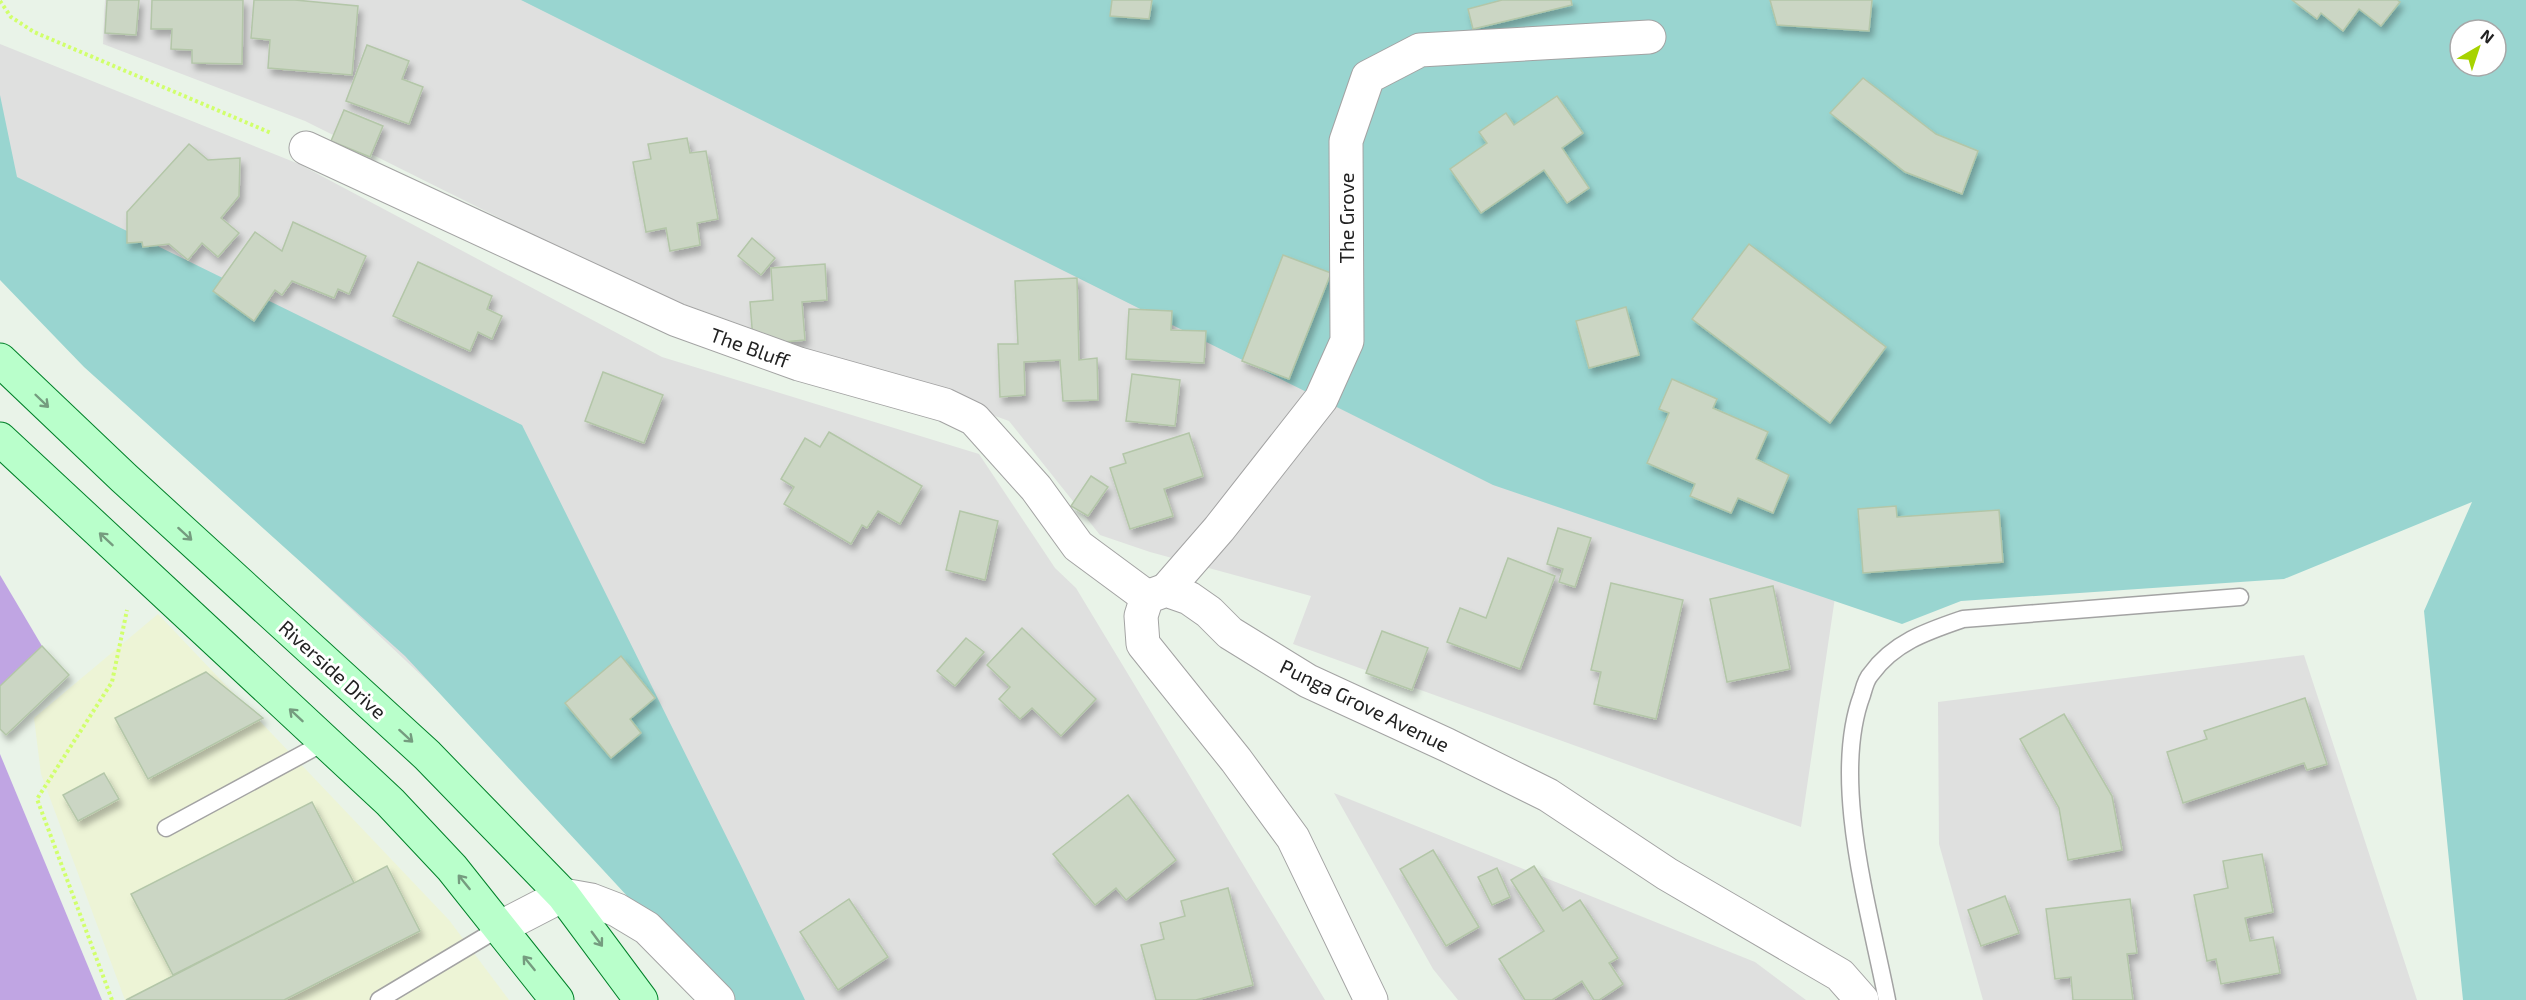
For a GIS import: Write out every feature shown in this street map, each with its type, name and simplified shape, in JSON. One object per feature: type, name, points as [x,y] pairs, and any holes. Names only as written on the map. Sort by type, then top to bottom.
[{"type":"main road","name":"Riverside Drive","points":[[0,360],[124,478],[427,755],[563,895],[641,1000]]},
{"type":"main road","points":[[0,439],[390,802],[452,868],[557,1000]]},
{"type":"street","name":"The Grove","points":[[1157,593],[1219,529],[1321,399],[1347,341],[1346,141],[1368,77],[1420,50],[1650,37]]},
{"type":"street","name":"The Bluff","points":[[306,148],[677,320],[799,364],[945,405],[974,419],[1035,488],[1078,546],[1157,593]]},
{"type":"street","points":[[1157,593],[1141,616],[1143,644],[1236,760],[1293,838],[1371,1000]]},
{"type":"street","name":"Punga Grove Avenue","points":[[1157,593],[1189,598],[1209,612],[1230,633],[1308,681],[1447,745],[1548,795],[1667,874],[1840,975],[1862,1000]]},
{"type":"street","points":[[501,927],[563,895],[591,900],[617,910],[647,928],[718,1000]]},
{"type":"lane","points":[[1887,1000],[1856,838],[1850,759],[1856,710],[1869,675],[1889,654],[1919,633],[1963,620],[2240,597]]},
{"type":"lane","points":[[166,828],[325,742]]},
{"type":"lane","points":[[378,1000],[501,927]]},
{"type":"path","points":[[0,0],[11,17],[34,32],[306,148]]},
{"type":"path","points":[[112,1000],[37,799],[112,682],[128,606]]},
{"type":"shaded area","points":[[105,0],[2526,0],[2526,482],[1837,584],[1801,827],[1293,644],[1311,596],[1150,552],[1100,535],[1009,421],[642,289],[305,121],[103,44]]},
{"type":"shaded area","points":[[521,0],[2526,0],[2526,1000],[2463,1000],[2424,611],[2472,502],[2284,579],[1961,601],[1902,624],[1493,485]]},
{"type":"shaded area","points":[[0,44],[299,164],[662,357],[979,454],[1055,568],[1076,588],[1325,1000],[783,1000],[624,867],[0,277]]},
{"type":"shaded area","points":[[0,95],[17,177],[522,425],[805,1000],[701,1000],[641,911],[405,656],[84,367],[0,280]]},
{"type":"shaded area","points":[[0,575],[42,646],[0,686]]},
{"type":"shaded area","points":[[158,614],[449,920],[509,1000],[125,1000],[41,774],[34,718]]},
{"type":"shaded area","points":[[2304,655],[2417,1000],[1983,1000],[1939,844],[1938,702]]},
{"type":"shaded area","points":[[0,754],[102,1000],[0,1000]]},
{"type":"shaded area","points":[[1334,793],[1755,962],[1806,1000],[1458,1000],[1433,969]]},
{"type":"building","points":[[107,0],[139,0],[136,35],[105,33]]},
{"type":"building","points":[[152,0],[243,0],[242,64],[192,63],[192,50],[171,49],[172,29],[151,29]]},
{"type":"building","points":[[254,0],[295,0],[358,6],[352,75],[268,68],[270,40],[251,38]]},
{"type":"building","points":[[1112,0],[1152,0],[1149,19],[1110,16]]},
{"type":"building","points":[[1502,0],[1571,0],[1572,5],[1473,29],[1468,9]]},
{"type":"building","points":[[1770,0],[1872,0],[1869,31],[1777,25]]},
{"type":"building","points":[[2292,0],[2397,0],[2400,2],[2381,26],[2359,9],[2343,31],[2321,13],[2317,19]]},
{"type":"building","points":[[367,45],[409,61],[402,79],[423,87],[409,124],[346,101]]},
{"type":"building","points":[[1863,78],[1936,134],[1978,151],[1962,194],[1905,172],[1830,113]]},
{"type":"building","points":[[1557,96],[1583,133],[1562,148],[1589,188],[1567,203],[1544,170],[1481,213],[1450,169],[1487,143],[1479,132],[1506,113],[1514,125]]},
{"type":"building","points":[[344,110],[383,126],[370,157],[331,141]]},
{"type":"building","points":[[687,138],[690,153],[706,151],[718,219],[697,223],[700,245],[670,251],[666,228],[646,232],[633,162],[651,159],[648,144]]},
{"type":"building","points":[[189,144],[208,160],[240,158],[239,196],[221,218],[239,233],[218,257],[202,243],[188,260],[169,244],[143,247],[142,242],[127,243],[127,212]]},
{"type":"building","points":[[293,222],[366,256],[349,294],[338,289],[334,298],[292,281],[282,295],[275,290],[254,321],[213,291],[255,232],[282,251]]},
{"type":"building","points":[[752,238],[775,258],[761,275],[738,256]]},
{"type":"building","points":[[1749,244],[1886,347],[1830,423],[1692,319]]},
{"type":"building","points":[[1283,255],[1331,273],[1289,379],[1242,361]]},
{"type":"building","points":[[418,262],[492,296],[487,309],[502,316],[492,339],[478,332],[470,351],[393,316]]},
{"type":"building","points":[[825,264],[827,300],[802,302],[805,340],[772,343],[753,340],[750,302],[773,300],[771,268]]},
{"type":"building","points":[[1077,278],[1079,360],[1097,358],[1098,400],[1063,401],[1060,360],[1024,362],[1025,395],[1000,397],[998,344],[1018,344],[1015,281]]},
{"type":"building","points":[[1626,307],[1639,355],[1589,368],[1576,321]]},
{"type":"building","points":[[1129,309],[1172,311],[1171,330],[1206,331],[1204,363],[1126,359]]},
{"type":"building","points":[[603,372],[663,395],[644,443],[585,421]]},
{"type":"building","points":[[1132,374],[1180,380],[1175,426],[1126,421]]},
{"type":"building","points":[[1672,379],[1717,399],[1713,408],[1768,432],[1756,459],[1789,475],[1773,513],[1738,498],[1731,513],[1690,496],[1695,484],[1647,463],[1669,413],[1659,409]]},
{"type":"building","points":[[829,432],[922,486],[900,524],[878,511],[867,528],[862,525],[851,544],[784,504],[794,487],[781,479],[805,438],[820,447]]},
{"type":"building","points":[[1189,433],[1203,476],[1164,489],[1173,516],[1130,529],[1110,468],[1126,463],[1123,454]]},
{"type":"building","points":[[1091,476],[1108,487],[1088,516],[1071,506]]},
{"type":"building","points":[[1896,506],[1897,517],[1999,510],[2003,562],[1863,573],[1858,509]]},
{"type":"building","points":[[960,511],[998,521],[985,580],[946,570]]},
{"type":"building","points":[[1558,528],[1591,538],[1575,587],[1559,582],[1563,569],[1547,564]]},
{"type":"building","points":[[1508,558],[1555,576],[1520,669],[1447,642],[1460,608],[1486,618]]},
{"type":"building","points":[[1611,583],[1683,600],[1656,719],[1594,704],[1601,672],[1591,670]]},
{"type":"building","points":[[1773,586],[1790,669],[1727,682],[1710,599]]},
{"type":"building","points":[[1022,628],[1096,699],[1061,736],[1032,708],[1020,719],[999,699],[1010,687],[987,665]]},
{"type":"building","points":[[1382,631],[1428,648],[1412,690],[1366,673]]},
{"type":"building","points":[[966,638],[984,652],[955,686],[937,671]]},
{"type":"building","points":[[42,646],[69,675],[6,735],[0,729],[0,686]]},
{"type":"building","points":[[621,656],[655,698],[630,719],[641,733],[611,758],[565,703]]},
{"type":"building","points":[[206,672],[263,718],[148,779],[115,718]]},
{"type":"building","points":[[2305,698],[2327,764],[2307,770],[2304,763],[2183,803],[2167,752],[2207,739],[2204,731]]},
{"type":"building","points":[[2064,714],[2112,796],[2122,850],[2068,860],[2059,808],[2020,739]]},
{"type":"building","points":[[104,773],[119,799],[78,821],[63,795]]},
{"type":"building","points":[[1128,795],[1176,860],[1126,900],[1116,888],[1095,905],[1053,854]]},
{"type":"building","points":[[312,802],[354,883],[173,975],[131,894]]},
{"type":"building","points":[[1433,850],[1479,927],[1446,946],[1400,869]]},
{"type":"building","points":[[2262,854],[2273,912],[2245,918],[2250,941],[2273,937],[2280,973],[2221,984],[2216,959],[2207,961],[2194,895],[2228,888],[2223,861]]},
{"type":"building","points":[[387,866],[420,931],[284,1000],[126,1000]]},
{"type":"building","points":[[1534,866],[1563,911],[1580,900],[1618,958],[1609,963],[1623,984],[1599,1000],[1594,1000],[1582,981],[1552,1000],[1525,1000],[1499,959],[1544,931],[1511,880]]},
{"type":"building","points":[[1497,868],[1510,897],[1492,905],[1478,877]]},
{"type":"building","points":[[1228,888],[1253,985],[1196,1000],[1156,1000],[1141,945],[1164,939],[1160,923],[1185,916],[1181,901]]},
{"type":"building","points":[[2005,896],[2019,933],[1981,946],[1968,910]]},
{"type":"building","points":[[849,899],[888,957],[838,990],[800,932]]},
{"type":"building","points":[[2130,899],[2137,953],[2127,954],[2133,1000],[2073,1000],[2071,977],[2055,979],[2046,909]]}]
